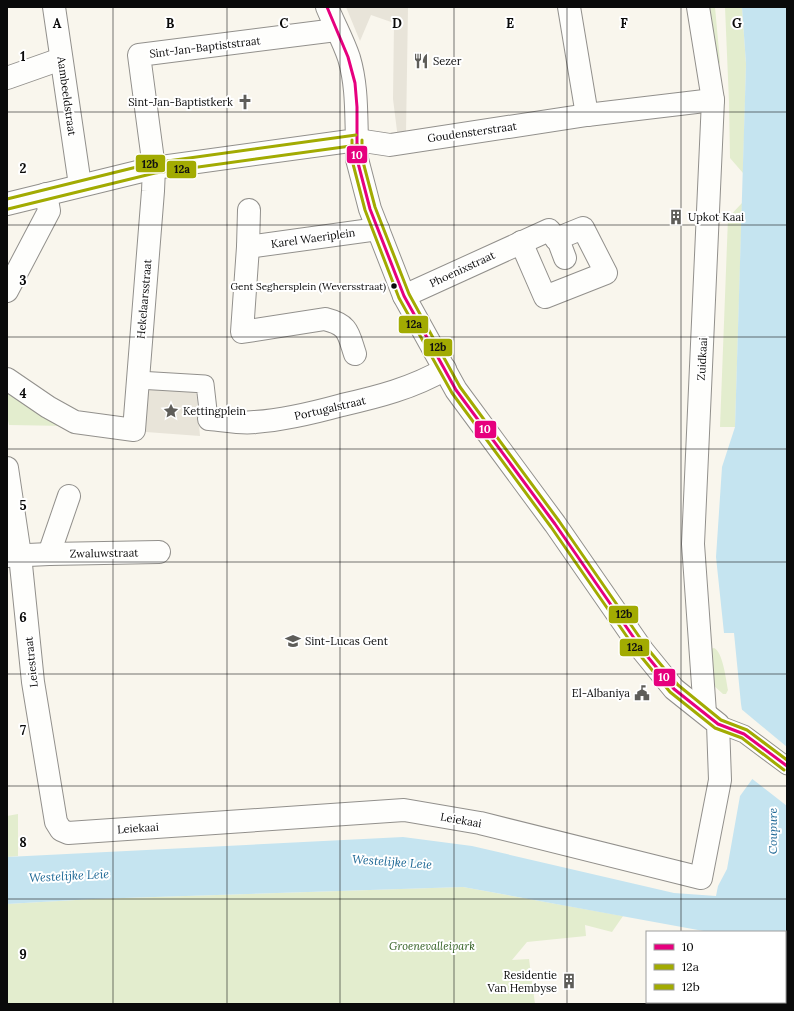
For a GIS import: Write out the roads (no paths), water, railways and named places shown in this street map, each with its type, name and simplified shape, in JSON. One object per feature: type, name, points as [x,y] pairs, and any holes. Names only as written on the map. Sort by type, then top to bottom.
[{"type":"street","name":"Aambeeldstraat","points":[[54,7],[80,185]]},
{"type":"street","points":[[326,7],[348,57],[355,83],[357,159],[370,209],[404,296],[456,390],[555,524],[643,651],[674,689],[711,718],[744,734],[787,766]]},
{"type":"street","points":[[569,7],[587,115]]},
{"type":"street","name":"Zuidkaai","points":[[698,7],[713,100],[693,544],[711,718]]},
{"type":"street","name":"Sint-Jan-Baptiststraat","points":[[154,168],[139,55],[336,30]]},
{"type":"street","points":[[7,78],[61,60]]},
{"type":"street","name":"Goudensterstraat","points":[[7,204],[154,168],[356,140],[390,144],[587,115],[713,100]]},
{"type":"street","name":"Hekelaarsstraat","points":[[7,379],[48,407],[75,422],[134,430],[154,168]]},
{"type":"street","points":[[7,291],[49,211],[46,194]]},
{"type":"street","points":[[249,210],[242,332],[325,319],[336,322],[346,329],[355,354]]},
{"type":"street","points":[[521,242],[545,297],[606,273],[583,228],[556,239],[565,258]]},
{"type":"street","name":"Karel Waeriplein","points":[[248,247],[378,229]]},
{"type":"street","name":"Phoenixstraat","points":[[404,296],[549,230],[556,239]]},
{"type":"street","name":"Portugalstraat","points":[[209,419],[254,423],[305,415],[408,386],[432,377],[445,369]]},
{"type":"street","points":[[138,380],[205,384],[209,419]]},
{"type":"street","name":"Leiestraat","points":[[7,468],[13,556],[32,682],[56,822],[61,830]]},
{"type":"street","points":[[49,554],[69,496]]},
{"type":"street","name":"Zwaluwstraat","points":[[13,556],[159,552]]},
{"type":"street","name":"Leiekaai","points":[[61,830],[68,833],[404,810],[480,823],[701,878],[720,780],[711,718]]},
{"type":"water","points":[[742,7],[787,7],[787,1004],[739,1004],[786,1003],[786,931],[704,931],[463,887],[93,899],[7,904],[7,857],[403,837],[472,846],[674,893],[716,896],[718,886],[727,869],[740,796],[753,778],[741,704],[734,633],[724,633],[716,557],[722,467],[735,427],[746,64]]},
{"type":"place","name":"Sezer","points":[[421,61]]},
{"type":"place","name":"Sint-Jan-Baptistkerk","points":[[245,102]]},
{"type":"place","name":"Upkot Kaai","points":[[676,217]]},
{"type":"place","name":"Gent Seghersplein (Weversstraat)","points":[[394,286]]},
{"type":"place","name":"Kettingplein","points":[[171,411]]},
{"type":"place","name":"Sint-Lucas Gent","points":[[293,641]]},
{"type":"place","name":"El-Albaniya","points":[[642,693]]},
{"type":"place","name":"Residentie Van Hembyse","points":[[569,981]]},
{"type":"water label","name":"Coupure","points":[[773,831]]},
{"type":"water label","name":"Westelijke Leie","points":[[392,862]]},
{"type":"water label","name":"Westelijke Leie","points":[[69,876]]},
{"type":"park label","name":"Groenevalleipark","points":[[432,946]]}]
